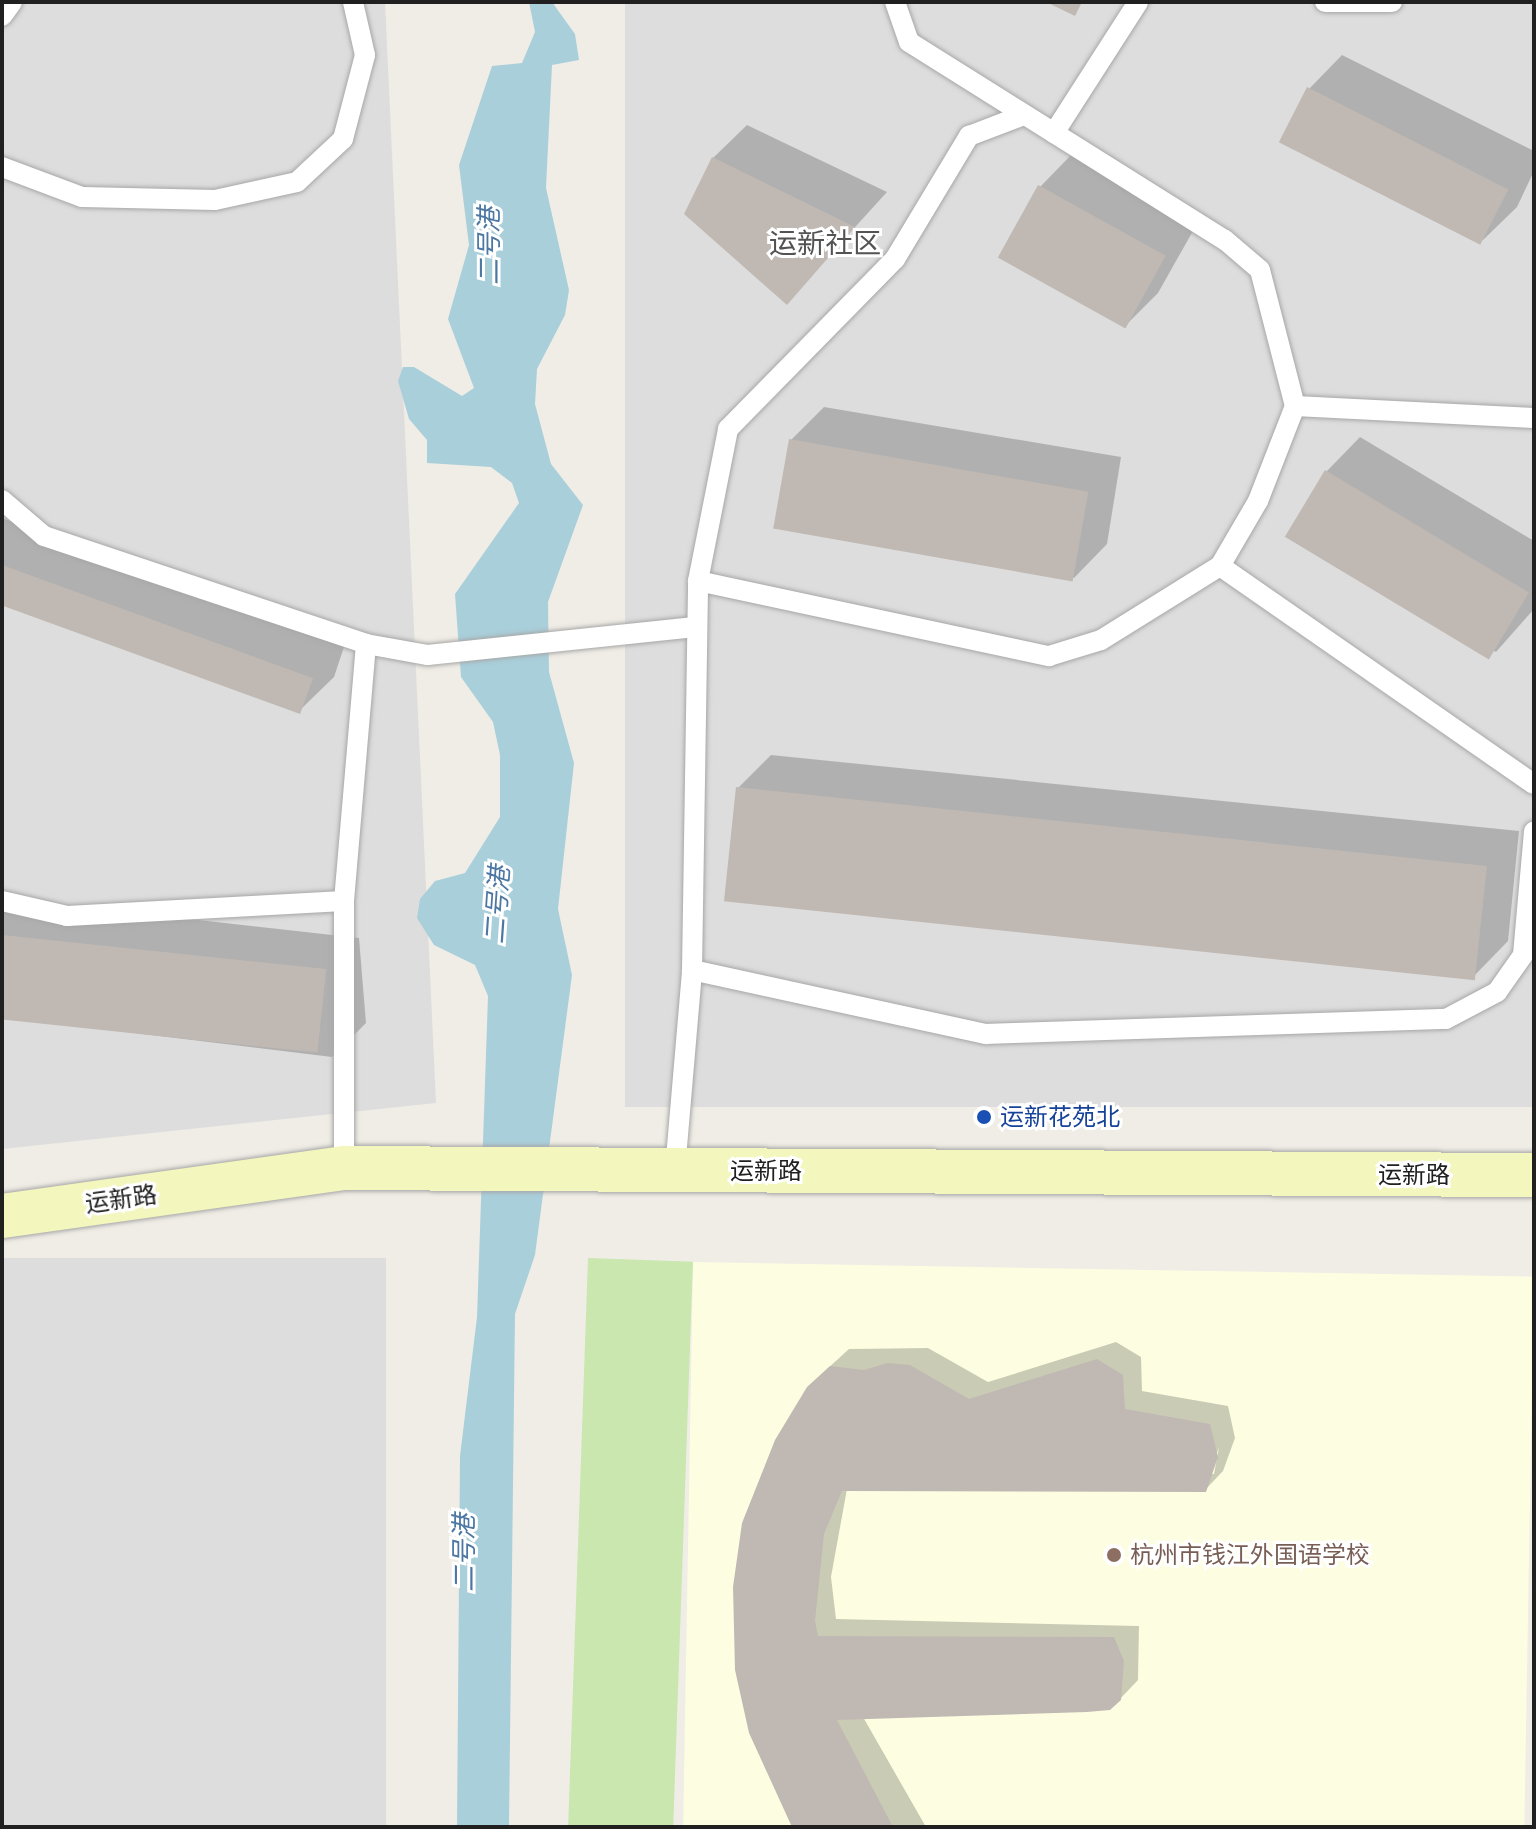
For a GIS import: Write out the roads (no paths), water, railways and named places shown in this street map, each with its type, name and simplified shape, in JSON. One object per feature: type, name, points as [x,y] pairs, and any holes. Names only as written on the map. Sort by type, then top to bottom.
[{"type":"street","name":"运新路","points":[[2,1216],[344,1168],[1534,1175]]},
{"type":"lane","points":[[2,16],[12,2]]},
{"type":"lane","points":[[2,167],[82,197],[215,200],[297,182],[343,139],[365,55],[353,2]]},
{"type":"lane","points":[[698,581],[1049,656],[1101,640],[1220,566],[1258,501],[1295,406],[1260,270],[1225,240],[909,42],[895,2]]},
{"type":"lane","points":[[1054,133],[1138,2]]},
{"type":"lane","points":[[1325,2],[1392,2]]},
{"type":"lane","points":[[675,1170],[692,970],[698,581],[728,429],[895,259],[969,136],[1024,115]]},
{"type":"lane","points":[[1295,406],[1534,418]]},
{"type":"lane","points":[[2,500],[44,536],[366,644],[428,655],[635,636],[695,627]]},
{"type":"lane","points":[[1220,566],[1534,784]]},
{"type":"lane","points":[[344,1168],[344,901],[366,644]]},
{"type":"lane","points":[[692,970],[986,1034],[1446,1019],[1497,992],[1523,955],[1534,831]]},
{"type":"lane","points":[[2,901],[67,916],[344,901]]},
{"type":"water","name":"二号港","points":[[529,2],[552,2],[575,34],[579,60],[552,65],[546,188],[569,290],[565,315],[537,369],[535,404],[551,464],[583,505],[548,602],[549,672],[574,763],[558,909],[572,975],[535,1255],[515,1314],[509,1827],[457,1827],[460,1456],[477,1317],[488,996],[475,965],[434,945],[417,918],[420,899],[435,881],[465,873],[500,817],[500,755],[493,722],[461,677],[455,594],[519,503],[512,483],[491,467],[427,463],[427,440],[409,419],[398,381],[403,367],[414,367],[462,396],[474,388],[448,319],[469,245],[459,165],[492,66],[522,63],[535,32]]},
{"type":"place","name":"运新花苑北","points":[[984,1117]]},
{"type":"place","name":"杭州市钱江外国语学校","points":[[1114,1555]]},
{"type":"district","name":"运新社区","points":[[825,244]]}]
